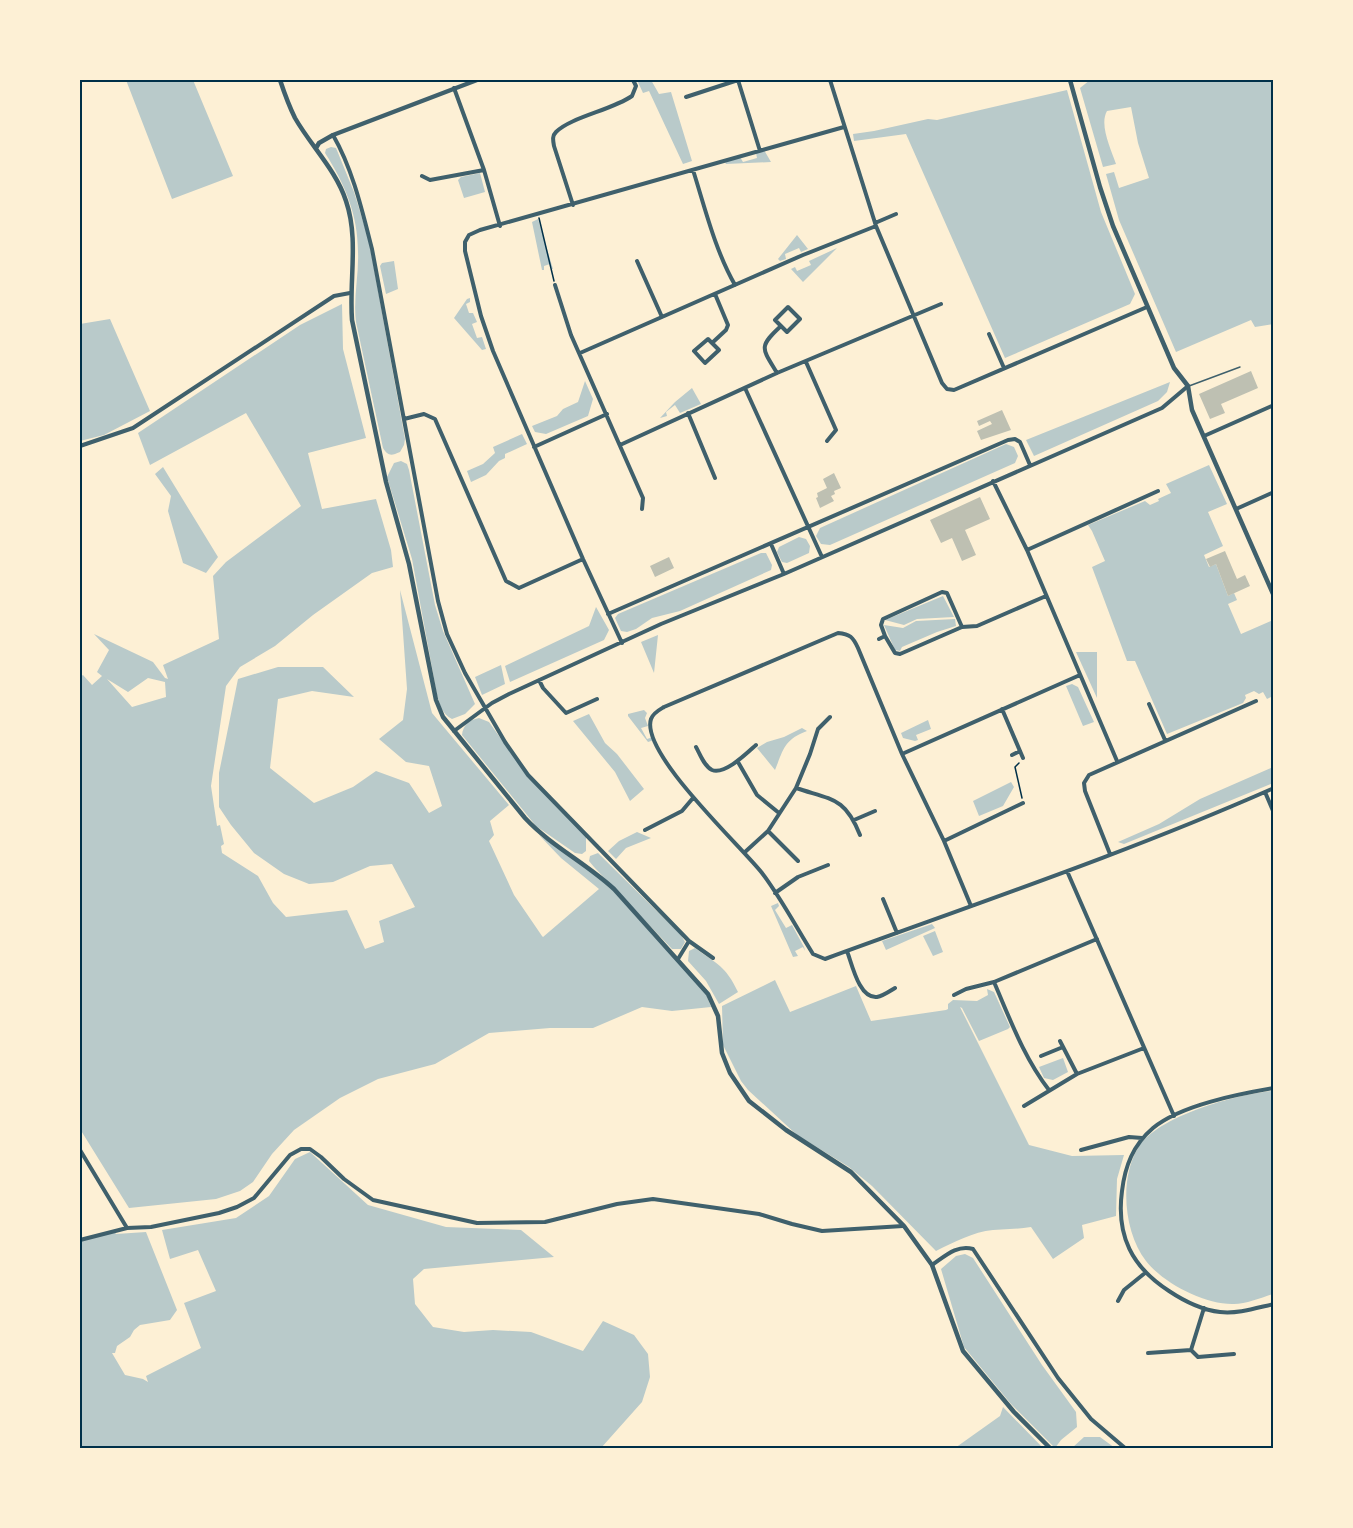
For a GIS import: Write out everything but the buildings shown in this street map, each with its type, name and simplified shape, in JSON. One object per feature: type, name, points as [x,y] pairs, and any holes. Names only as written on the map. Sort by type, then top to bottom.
[{"type":"street","points":[[280,80],[295,117],[337,180],[346,201],[353,237],[354,263],[350,293],[354,330],[386,482],[409,564],[436,700],[443,717],[536,830],[614,889],[696,978],[713,1001],[718,1016],[722,1053],[730,1073],[749,1101],[786,1130],[851,1172],[904,1226],[932,1265],[963,1351],[1014,1412],[1050,1449]]},
{"type":"street","points":[[316,148],[319,143],[333,135],[476,80]]},
{"type":"street","points":[[573,205],[553,137],[556,132],[567,125],[632,96],[636,86],[633,80]]},
{"type":"street","points":[[686,97],[738,80],[760,151]]},
{"type":"street","points":[[830,80],[876,225],[942,383],[947,389],[954,390],[1147,307]]},
{"type":"street","points":[[1070,80],[1113,226],[1174,368],[1188,386],[1192,410],[1274,596]]},
{"type":"street","points":[[454,88],[484,170],[500,226]]},
{"type":"street","points":[[622,643],[493,351],[481,316],[465,251],[465,242],[469,235],[844,128]]},
{"type":"street","points":[[333,135],[342,150],[359,198],[372,249],[438,601],[447,634],[484,708],[528,775],[689,940],[712,958]]},
{"type":"street","points":[[422,176],[430,180],[484,170]]},
{"type":"street","points":[[693,170],[712,230],[735,285]]},
{"type":"street","points":[[580,353],[876,225],[896,214]]},
{"type":"street","points":[[637,261],[662,317]]},
{"type":"street","points":[[555,285],[571,335],[643,498],[642,509]]},
{"type":"street","points":[[80,446],[132,428],[334,297],[350,293]]},
{"type":"street","points":[[712,343],[726,330],[728,325],[715,294]]},
{"type":"street","points":[[620,445],[777,373],[941,303]]},
{"type":"street","points":[[788,307],[800,319],[787,332],[781,326],[775,320],[788,307]]},
{"type":"street","points":[[777,373],[766,355],[764,345],[766,340],[781,326]]},
{"type":"street","points":[[989,334],[1004,368]]},
{"type":"street","points":[[708,339],[712,343],[719,350],[705,363],[694,351],[708,339]]},
{"type":"street","points":[[806,362],[836,430],[827,441]]},
{"type":"street","points":[[454,730],[484,708],[509,694],[661,624],[784,574],[1162,408],[1188,386]]},
{"type":"street","points":[[745,388],[822,557]]},
{"type":"street","points":[[1204,436],[1274,405]]},
{"type":"street","points":[[688,413],[715,478]]},
{"type":"street","points":[[404,419],[424,414],[435,419],[506,580],[519,588],[583,559]]},
{"type":"street","points":[[534,447],[607,414]]},
{"type":"street","points":[[608,614],[1008,440],[1015,439],[1020,442],[1030,465]]},
{"type":"street","points":[[993,481],[1027,550],[1117,761]]},
{"type":"street","points":[[1027,550],[1158,491]]},
{"type":"street","points":[[1236,509],[1274,492]]},
{"type":"street","points":[[771,544],[784,574]]},
{"type":"street","points":[[1267,580],[1274,577]]},
{"type":"street","points":[[962,627],[947,594],[942,592],[883,619],[881,625],[892,651],[897,654],[962,627],[977,626],[1046,596]]},
{"type":"street","points":[[971,906],[944,841],[902,754],[854,639],[849,634],[838,633],[655,712],[650,728],[667,764],[693,798],[764,875],[813,954],[825,959],[971,906],[1110,854],[1274,788]]},
{"type":"street","points":[[879,639],[885,636]]},
{"type":"street","points":[[858,648],[864,645]]},
{"type":"street","points":[[902,754],[1080,675]]},
{"type":"street","points":[[539,680],[543,688],[566,713],[597,699]]},
{"type":"street","points":[[1110,854],[1085,791],[1083,783],[1089,775],[1256,701]]},
{"type":"street","points":[[1149,704],[1165,740]]},
{"type":"street","points":[[1002,709],[1023,758]]},
{"type":"street","points":[[745,852],[768,831],[796,788],[818,729],[830,717]]},
{"type":"street","points":[[696,747],[706,765],[712,770],[720,771],[738,762],[756,745]]},
{"type":"street","points":[[1012,755],[1020,751]]},
{"type":"street","points":[[738,762],[757,795],[779,813]]},
{"type":"street","points":[[796,788],[842,805],[854,820],[860,835]]},
{"type":"street","points":[[1264,792],[1274,813]]},
{"type":"street","points":[[645,830],[682,811],[693,798]]},
{"type":"street","points":[[944,841],[1023,803]]},
{"type":"street","points":[[854,820],[875,811]]},
{"type":"street","points":[[768,831],[798,861]]},
{"type":"street","points":[[775,893],[798,878],[828,865]]},
{"type":"street","points":[[1067,870],[1174,1116]]},
{"type":"street","points":[[883,899],[897,933]]},
{"type":"street","points":[[954,995],[966,989],[994,982],[1097,939]]},
{"type":"street","points":[[678,959],[689,940]]},
{"type":"street","points":[[847,951],[860,988],[867,994],[877,997],[895,988]]},
{"type":"street","points":[[994,982],[1024,1052],[1035,1072],[1049,1090]]},
{"type":"street","points":[[1060,1041],[1077,1074]]},
{"type":"street","points":[[1041,1056],[1063,1047]]},
{"type":"street","points":[[1024,1106],[1077,1074],[1144,1048]]},
{"type":"street","points":[[1274,1088],[1241,1094],[1174,1116],[1154,1127],[1143,1138],[1128,1161],[1120,1216],[1122,1231],[1133,1257],[1157,1284],[1182,1300],[1219,1312],[1240,1312],[1274,1304]]},
{"type":"street","points":[[1082,1150],[1129,1137],[1143,1138]]},
{"type":"street","points":[[80,1240],[127,1228],[151,1227],[219,1213],[237,1207],[254,1198],[290,1155],[301,1149],[310,1149],[316,1153],[344,1179],[374,1200],[477,1223],[545,1222],[617,1204],[653,1200],[759,1214],[822,1231],[904,1226]]},
{"type":"street","points":[[80,1150],[127,1228]]},
{"type":"street","points":[[932,1265],[959,1248],[973,1249],[1058,1378],[1091,1419],[1125,1449]]},
{"type":"street","points":[[1118,1301],[1124,1290],[1145,1273]]},
{"type":"street","points":[[1191,1350],[1204,1308]]},
{"type":"street","points":[[1148,1353],[1191,1350],[1198,1357],[1234,1354]]},
{"type":"lane","points":[[1188,386],[1240,367]]},
{"type":"path","points":[[538,215],[555,285]]},
{"type":"path","points":[[1023,758],[1015,766],[1023,803]]},
{"type":"shaded area","points":[[126,80],[193,80],[233,176],[172,199]]},
{"type":"shaded area","points":[[637,80],[651,80],[659,94],[671,92],[692,161],[683,164],[649,91],[643,93]]},
{"type":"shaded area","points":[[1090,80],[1273,80],[1273,324],[1255,327],[1251,320],[1176,352],[1119,220],[1106,174],[1114,172],[1119,188],[1149,178],[1138,143],[1131,107],[1107,111],[1105,130],[1116,164],[1103,167],[1080,88]]},
{"type":"shaded area","points":[[1067,90],[1101,212],[1135,294],[1130,304],[1005,358],[906,134],[854,141],[853,134],[928,119],[937,120]]},
{"type":"shaded area","points":[[336,148],[354,192],[369,241],[405,439],[400,452],[394,454],[388,454],[383,448],[356,322],[358,261],[356,225],[339,176],[325,153],[326,149]]},
{"type":"shaded area","points":[[764,150],[771,162],[726,164],[725,162],[740,157],[743,162],[757,158],[756,153]]},
{"type":"shaded area","points":[[480,173],[485,192],[464,198],[458,180],[461,177]]},
{"type":"shaded area","points":[[538,219],[553,269],[550,264],[544,266],[542,270],[532,222]]},
{"type":"shaded area","points":[[797,235],[808,249],[801,252],[799,248],[785,254],[786,259],[780,261],[778,259]]},
{"type":"shaded area","points":[[837,248],[803,282],[791,269],[795,267],[797,271],[811,265],[809,261]]},
{"type":"shaded area","points":[[394,261],[398,289],[386,294],[380,266],[382,263]]},
{"type":"shaded area","points":[[470,298],[470,302],[466,304],[469,313],[473,313],[477,322],[472,324],[477,338],[482,337],[486,349],[482,350],[454,318]]},
{"type":"shaded area","points":[[342,304],[343,349],[366,438],[308,453],[322,509],[376,499],[391,550],[393,567],[372,573],[313,615],[275,646],[240,667],[226,686],[211,786],[217,826],[220,825],[224,844],[221,846],[222,853],[258,876],[273,903],[286,917],[347,910],[365,949],[384,942],[379,921],[415,907],[392,864],[370,866],[333,882],[309,884],[284,874],[254,853],[219,807],[219,773],[238,679],[278,667],[323,667],[354,697],[312,691],[278,699],[270,768],[314,803],[353,787],[376,771],[409,783],[429,813],[442,806],[429,766],[406,762],[379,739],[403,720],[407,689],[400,590],[432,713],[509,805],[490,821],[494,835],[489,841],[514,895],[542,936],[599,889],[561,858],[539,835],[610,887],[706,994],[711,1007],[672,1011],[642,1007],[593,1028],[550,1028],[489,1033],[435,1064],[378,1079],[340,1098],[294,1130],[272,1154],[253,1182],[240,1191],[216,1199],[129,1208],[80,1129],[80,677],[83,675],[92,685],[102,676],[97,672],[109,650],[94,634],[153,662],[168,679],[163,665],[219,639],[213,576],[226,562],[301,506],[246,413],[150,465],[138,433],[300,325]],"holes":[[[148,678],[165,682],[166,697],[132,707],[107,679],[128,692]]]},
{"type":"shaded area","points":[[110,319],[150,411],[104,435],[80,441],[80,324]]},
{"type":"shaded area","points":[[585,381],[593,399],[588,416],[546,434],[535,432],[532,426],[557,416],[563,409],[578,402]]},
{"type":"shaded area","points":[[1170,382],[1167,392],[1158,401],[1034,456],[1026,440]]},
{"type":"shaded area","points":[[692,388],[701,404],[680,413],[675,405],[666,412],[667,416],[660,418],[675,402]]},
{"type":"shaded area","points":[[522,434],[527,444],[505,454],[505,458],[486,475],[471,482],[467,471],[483,464],[495,453],[493,447]]},
{"type":"shaded area","points":[[1006,444],[1014,447],[1018,456],[1015,463],[830,545],[821,544],[816,536],[820,528]]},
{"type":"shaded area","points":[[401,461],[407,464],[409,470],[435,605],[443,631],[475,704],[465,714],[452,719],[440,706],[437,695],[412,559],[387,477],[394,463]]},
{"type":"shaded area","points":[[1209,465],[1227,504],[1208,512],[1223,546],[1204,555],[1209,567],[1216,564],[1228,596],[1234,593],[1237,600],[1228,604],[1241,634],[1273,620],[1273,696],[1267,699],[1263,692],[1259,694],[1254,691],[1245,695],[1243,703],[1167,734],[1135,661],[1127,661],[1092,567],[1105,561],[1088,525],[1145,501],[1150,505],[1159,501],[1158,499],[1171,493],[1166,484]]},
{"type":"shaded area","points":[[163,467],[218,557],[206,573],[183,563],[168,511],[171,496],[155,474]]},
{"type":"shaded area","points":[[799,537],[806,539],[810,546],[809,553],[787,563],[782,562],[777,552],[779,547]]},
{"type":"shaded area","points":[[761,553],[766,553],[772,565],[771,570],[680,611],[652,618],[636,629],[621,631],[615,618],[618,614]]},
{"type":"shaded area","points":[[943,596],[954,617],[917,619],[904,625],[885,620]]},
{"type":"shaded area","points":[[596,607],[609,630],[604,640],[510,682],[505,666],[589,626]]},
{"type":"shaded area","points":[[955,619],[956,626],[902,647],[900,651],[895,650],[884,625],[903,628],[916,621]]},
{"type":"shaded area","points":[[658,635],[654,673],[641,642]]},
{"type":"shaded area","points":[[1076,652],[1097,652],[1097,698]]},
{"type":"shaded area","points":[[501,665],[505,684],[482,695],[475,677]]},
{"type":"shaded area","points":[[1072,684],[1078,687],[1094,722],[1083,726],[1066,686]]},
{"type":"shaded area","points":[[644,710],[647,713],[645,718],[648,726],[641,728],[647,739],[653,737],[654,740],[648,742],[628,716],[628,714]]},
{"type":"shaded area","points":[[589,714],[605,743],[617,754],[644,789],[630,801],[615,772],[573,721]]},
{"type":"shaded area","points":[[479,718],[489,722],[528,777],[586,836],[586,851],[582,854],[575,853],[536,826],[462,735],[467,724]]},
{"type":"shaded area","points":[[928,720],[931,729],[916,735],[918,740],[903,738],[901,733]]},
{"type":"shaded area","points":[[802,728],[807,731],[789,741],[775,770],[757,748]]},
{"type":"shaded area","points":[[1273,767],[1273,783],[1124,844],[1118,842],[1159,824],[1200,799]]},
{"type":"shaded area","points":[[1011,782],[1014,787],[1003,806],[979,816],[973,801]]},
{"type":"shaded area","points":[[637,832],[651,838],[626,848],[616,859],[608,851],[619,841]]},
{"type":"shaded area","points":[[598,853],[681,935],[685,942],[681,949],[672,949],[594,867],[589,861],[590,856]]},
{"type":"shaded area","points":[[778,903],[779,906],[775,910],[786,928],[792,925],[804,947],[805,951],[803,947],[795,951],[798,956],[793,957],[771,906]]},
{"type":"shaded area","points":[[932,924],[935,928],[886,950],[882,941]]},
{"type":"shaded area","points":[[935,931],[943,952],[933,956],[923,936]]},
{"type":"shaded area","points":[[695,948],[725,971],[738,992],[719,1004],[706,981],[688,961],[689,951]]},
{"type":"shaded area","points":[[775,980],[790,1012],[856,986],[871,1021],[946,1010],[948,1004],[953,1000],[977,1001],[988,995],[987,989],[994,992],[1010,1027],[1008,1029],[979,1041],[960,1007],[1029,1145],[1072,1156],[1124,1155],[1117,1179],[1116,1216],[1082,1225],[1084,1238],[1053,1259],[1031,1227],[978,1233],[936,1251],[872,1186],[849,1167],[797,1135],[741,1081],[723,1045],[722,1006]]},
{"type":"shaded area","points":[[1063,1058],[1068,1072],[1053,1080],[1044,1078],[1039,1067]]},
{"type":"shaded area","points":[[1273,1091],[1273,1294],[1239,1304],[1210,1301],[1174,1285],[1163,1277],[1146,1261],[1139,1249],[1133,1236],[1127,1206],[1126,1190],[1132,1161],[1138,1148],[1148,1136],[1180,1117],[1220,1102]]},
{"type":"shaded area","points":[[310,1152],[368,1205],[446,1227],[521,1230],[554,1257],[424,1269],[413,1279],[415,1304],[433,1327],[464,1332],[493,1330],[531,1332],[583,1351],[603,1321],[634,1335],[648,1354],[650,1377],[642,1402],[601,1448],[80,1448],[80,1240],[114,1231],[116,1234],[146,1232],[177,1310],[170,1320],[140,1325],[130,1337],[117,1346],[115,1353],[112,1353],[125,1375],[148,1382],[146,1376],[201,1348],[184,1303],[216,1291],[198,1250],[170,1259],[162,1230],[236,1218],[269,1196],[295,1159]]},
{"type":"shaded area","points":[[965,1254],[973,1258],[1042,1365],[1076,1412],[1077,1427],[1055,1448],[1011,1404],[964,1347],[941,1269],[956,1256]]},
{"type":"shaded area","points":[[1003,1407],[1043,1448],[955,1448],[1000,1416]]},
{"type":"shaded area","points":[[1084,1437],[1100,1437],[1115,1448],[1072,1448]]}]
